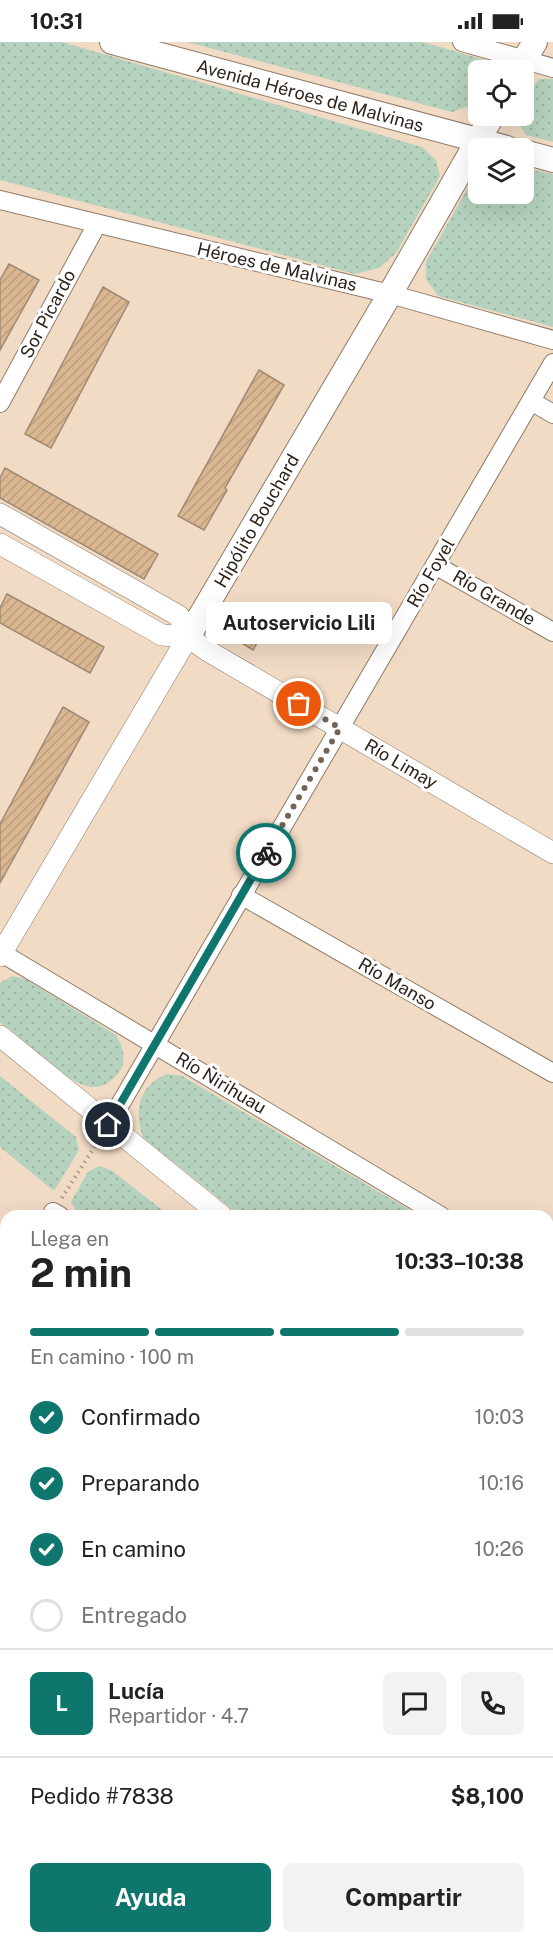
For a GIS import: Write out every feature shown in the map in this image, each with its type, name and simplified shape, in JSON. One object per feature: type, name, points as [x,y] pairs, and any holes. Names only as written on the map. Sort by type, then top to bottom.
[{"type":"main road","name":"Avenida Héroes de Malvinas","points":[[112,42],[468,139]]},
{"type":"main road","points":[[534,155],[553,160]]},
{"type":"main road","name":"Hipólito Bouchard","points":[[188,637],[468,157]]},
{"type":"street","points":[[462,42],[526,57],[553,68]]},
{"type":"street","name":"Héroes de Malvinas","points":[[0,201],[390,294],[553,340]]},
{"type":"street","name":"Sor Picardo","points":[[0,403],[97,224]]},
{"type":"street","name":"Río Foyel","points":[[108,1125],[553,363]]},
{"type":"street","points":[[531,401],[553,414]]},
{"type":"street","name":"Río Limay","points":[[0,514],[179,616],[188,637]]},
{"type":"street","name":"Río Limay","points":[[0,544],[162,635],[188,637],[208,651],[553,853]]},
{"type":"street","name":"Río Grande","points":[[435,565],[553,632]]},
{"type":"street","name":"Hipólito Bouchard","points":[[1,954],[188,637]]},
{"type":"street","name":"Río Manso","points":[[241,895],[553,1073]]},
{"type":"street","name":"Río Ñirihuau","points":[[1,954],[155,1043],[431,1210]]},
{"type":"street","points":[[0,1036],[214,1210]]},
{"type":"path","points":[[58,1210],[108,1125]]},
{"type":"green space","points":[[0,42],[62,42],[422,147],[436,160],[440,176],[396,253],[379,268],[355,274],[0,180]]},
{"type":"green space","points":[[187,42],[423,42],[485,60],[468,60],[468,106],[452,112]]},
{"type":"green space","points":[[540,79],[553,79],[553,142],[526,135],[520,126],[534,126],[534,84]]},
{"type":"green space","points":[[534,170],[553,174],[553,327],[438,296],[426,279],[426,262],[468,188],[468,204],[534,204]]},
{"type":"green space","points":[[12,976],[25,979],[116,1035],[121,1044],[124,1059],[121,1069],[111,1081],[95,1087],[72,1080],[0,1022],[0,983]]},
{"type":"green space","points":[[167,1074],[182,1076],[410,1210],[233,1210],[143,1138],[139,1118],[141,1100],[144,1092],[157,1079]]},
{"type":"green space","points":[[0,1076],[76,1137],[79,1150],[54,1191],[0,1147]]},
{"type":"green space","points":[[99,1166],[111,1170],[162,1210],[76,1210],[71,1202],[88,1172]]},
{"type":"building","points":[[9,264],[39,280],[0,350],[0,280]]},
{"type":"building","points":[[103,287],[129,302],[51,448],[25,434]]},
{"type":"building","points":[[259,370],[284,385],[225,488],[227,490],[204,530],[178,516]]},
{"type":"building","points":[[5,468],[158,554],[144,579],[0,498],[0,478]]},
{"type":"building","points":[[7,594],[104,647],[90,673],[0,623],[0,608]]},
{"type":"building","points":[[238,611],[266,627],[253,650],[225,633]]},
{"type":"building","points":[[63,707],[89,722],[0,883],[0,824]]},
{"type":"way so far","points":[[266,853],[340,728],[299,704]]},
{"type":"place","name":"Autoservicio Lili","points":[[299,704]]},
{"type":"route","points":[[108,1125],[266,853]]}]
